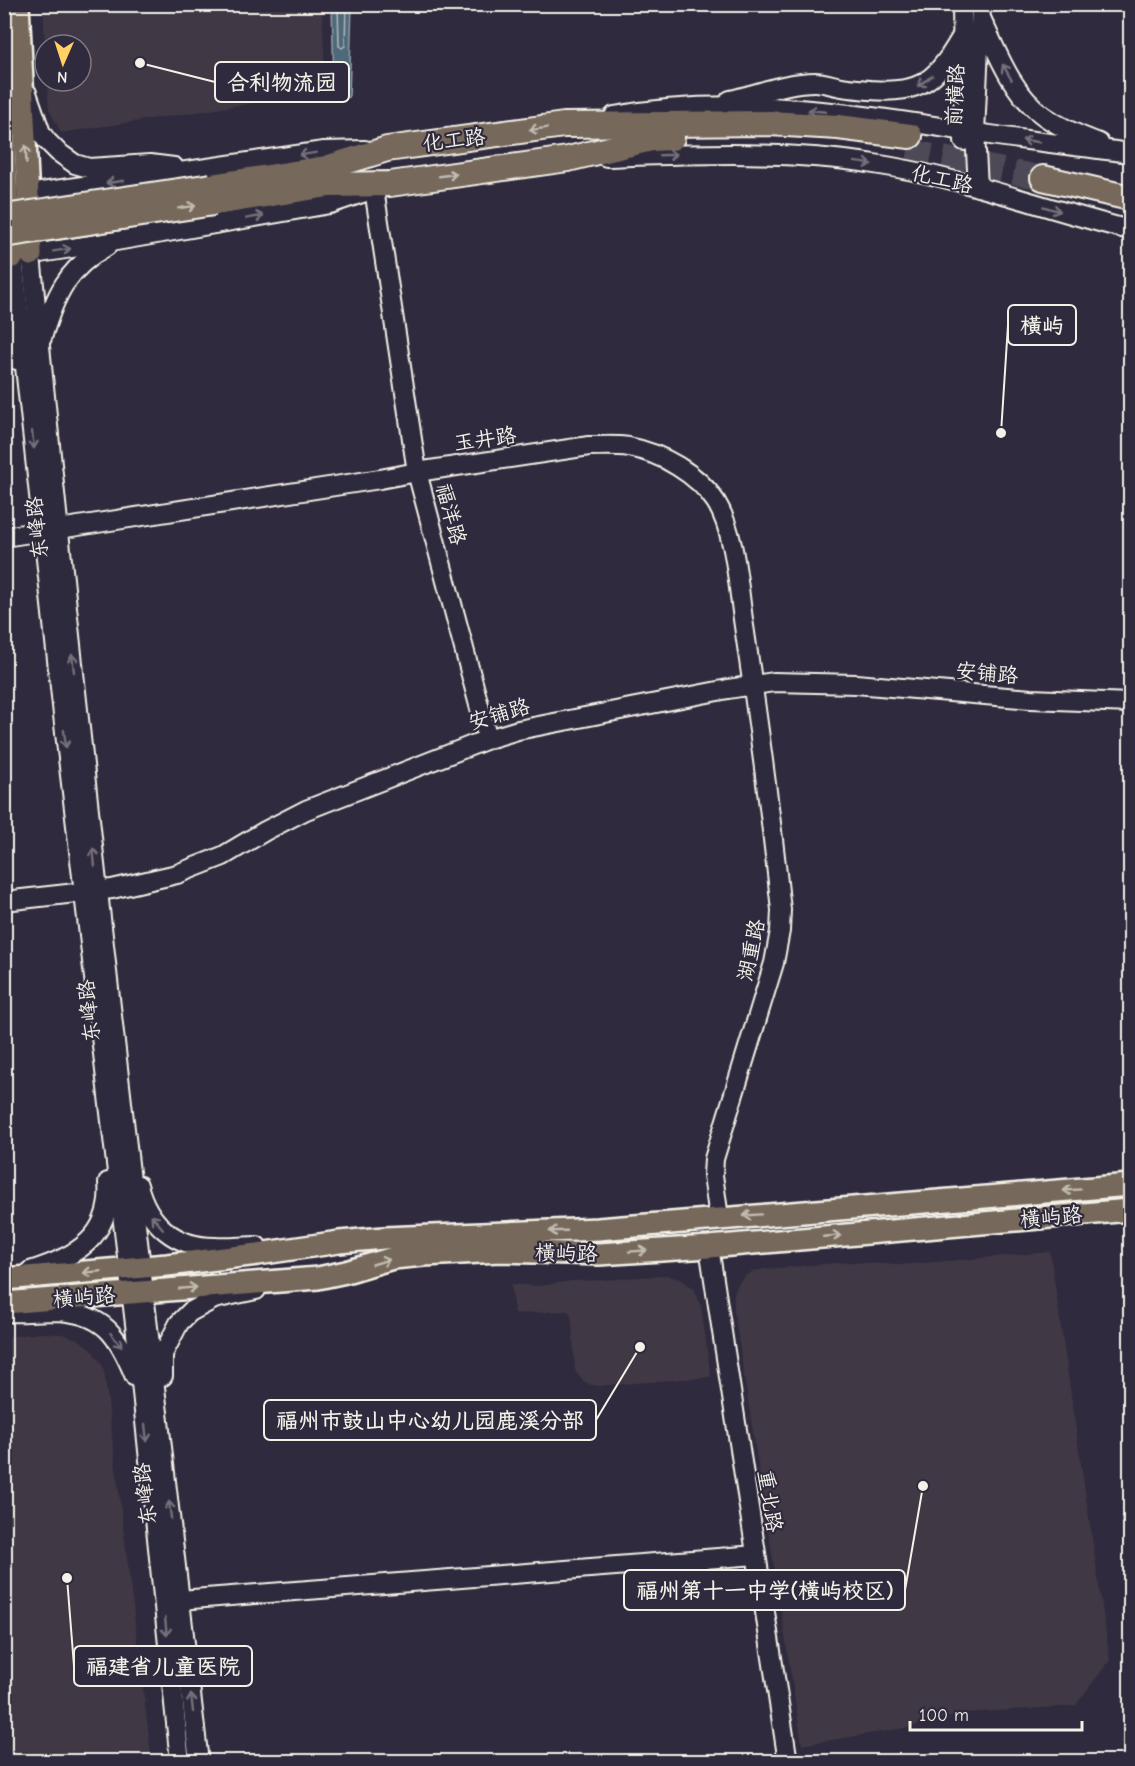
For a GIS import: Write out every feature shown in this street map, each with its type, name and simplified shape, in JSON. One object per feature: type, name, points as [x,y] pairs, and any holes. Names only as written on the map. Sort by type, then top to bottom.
[{"type":"highway","name":"化工路","points":[[11,202],[209,186],[326,168],[387,149],[564,125],[769,123],[838,127],[914,137]]},
{"type":"highway","name":"化工路","points":[[13,251],[209,186],[382,186],[568,159],[651,139],[914,137]]},
{"type":"highway","points":[[1131,183],[1044,171],[1131,198]]},
{"type":"main road","points":[[11,202],[22,76],[18,4]]},
{"type":"main road","name":"前横路","points":[[962,4],[972,185]]},
{"type":"main road","points":[[981,11],[1006,70],[1031,106],[1068,130],[1125,153]]},
{"type":"main road","name":"前横路","points":[[969,131],[981,11]]},
{"type":"main road","points":[[691,108],[753,95],[790,84],[818,81],[844,87],[892,91],[914,88],[946,62],[962,36]]},
{"type":"main road","points":[[22,76],[41,133],[58,152],[75,164],[89,168],[150,164],[209,186]]},
{"type":"main road","points":[[844,87],[914,137]]},
{"type":"main road","points":[[564,125],[652,109],[733,107],[815,110],[914,137],[969,131],[1125,153]]},
{"type":"main road","points":[[4,139],[11,202],[13,251],[116,241],[330,204],[382,186]]},
{"type":"main road","name":"化工路","points":[[568,159],[720,153],[829,158],[918,172],[1131,230]]},
{"type":"main road","points":[[11,202],[209,186]]},
{"type":"main road","name":"福洋路","points":[[382,186],[417,472],[488,739]]},
{"type":"main road","points":[[40,345],[50,313],[67,279],[94,254],[116,241]]},
{"type":"main road","name":"东峰路","points":[[13,251],[40,345],[51,530],[91,892],[108,1097],[166,1483],[199,1761]]},
{"type":"main road","name":"东峰路","points":[[13,251],[28,398],[51,530]]},
{"type":"main road","points":[[4,328],[10,339],[28,398]]},
{"type":"main road","name":"玉井路","points":[[4,537],[589,446],[617,446],[650,453],[685,472],[711,496],[721,513],[728,531],[753,685]]},
{"type":"main road","name":"安铺路","points":[[4,901],[91,892],[154,880],[200,865],[223,856],[306,810],[488,739],[518,730],[753,685],[795,682],[833,683],[1031,699],[1131,703]]},
{"type":"main road","name":"湖重路","points":[[719,1218],[713,1175],[714,1159],[774,963],[781,920],[753,685]]},
{"type":"main road","name":"东峰路","points":[[91,892],[125,1137],[134,1268]]},
{"type":"main road","points":[[4,1279],[65,1259],[86,1244],[98,1230],[109,1200],[102,1116],[108,1097]]},
{"type":"main road","points":[[125,1137],[143,1202],[159,1225],[176,1239],[208,1247],[312,1246]]},
{"type":"main road","name":"横屿路","points":[[4,1279],[134,1268],[384,1238],[598,1229],[1131,1185]]},
{"type":"main road","name":"横屿路","points":[[4,1303],[318,1278],[393,1258],[424,1255],[500,1251],[599,1254],[709,1247],[1131,1210]]},
{"type":"main road","name":"重北路","points":[[709,1247],[788,1761]]},
{"type":"main road","points":[[166,1483],[168,1428],[162,1359],[168,1342],[179,1323],[190,1312],[214,1299],[318,1278]]},
{"type":"main road","name":"东峰路","points":[[137,1292],[142,1395],[180,1761]]},
{"type":"main road","points":[[4,1312],[65,1312],[86,1316],[98,1322],[114,1335],[123,1348],[142,1395]]},
{"type":"main road","points":[[180,1600],[756,1554]]},
{"type":"shaded area","points":[[43,5],[322,5],[326,92],[61,133],[49,109],[48,93],[93,93],[93,33],[44,33]]},
{"type":"shaded area","points":[[1050,1252],[1110,1660],[1075,1706],[966,1713],[911,1727],[802,1745],[734,1312],[734,1293],[738,1284],[754,1271],[765,1269],[848,1262],[900,1265]]},
{"type":"shaded area","points":[[666,1275],[682,1280],[693,1288],[697,1296],[701,1306],[711,1377],[591,1385],[583,1381],[575,1371],[572,1322],[568,1311],[514,1314],[511,1284],[539,1286],[572,1281]]},
{"type":"shaded area","points":[[41,1333],[62,1334],[78,1339],[90,1348],[104,1370],[152,1761],[5,1761],[5,1337]]},
{"type":"water","points":[[332,5],[352,5],[349,97],[338,100],[337,83],[334,83]]},
{"type":"tunnel","points":[[908,151],[1043,178]]},
{"type":"place","name":"合利物流园","points":[[140,63]]},
{"type":"place","name":"横屿","points":[[1001,433]]},
{"type":"place","name":"福州市鼓山中心幼儿园鹿溪分部","points":[[640,1347]]},
{"type":"place","name":"福州第十一中学(横屿校区)","points":[[923,1486]]},
{"type":"place","name":"福建省儿童医院","points":[[67,1578]]}]
